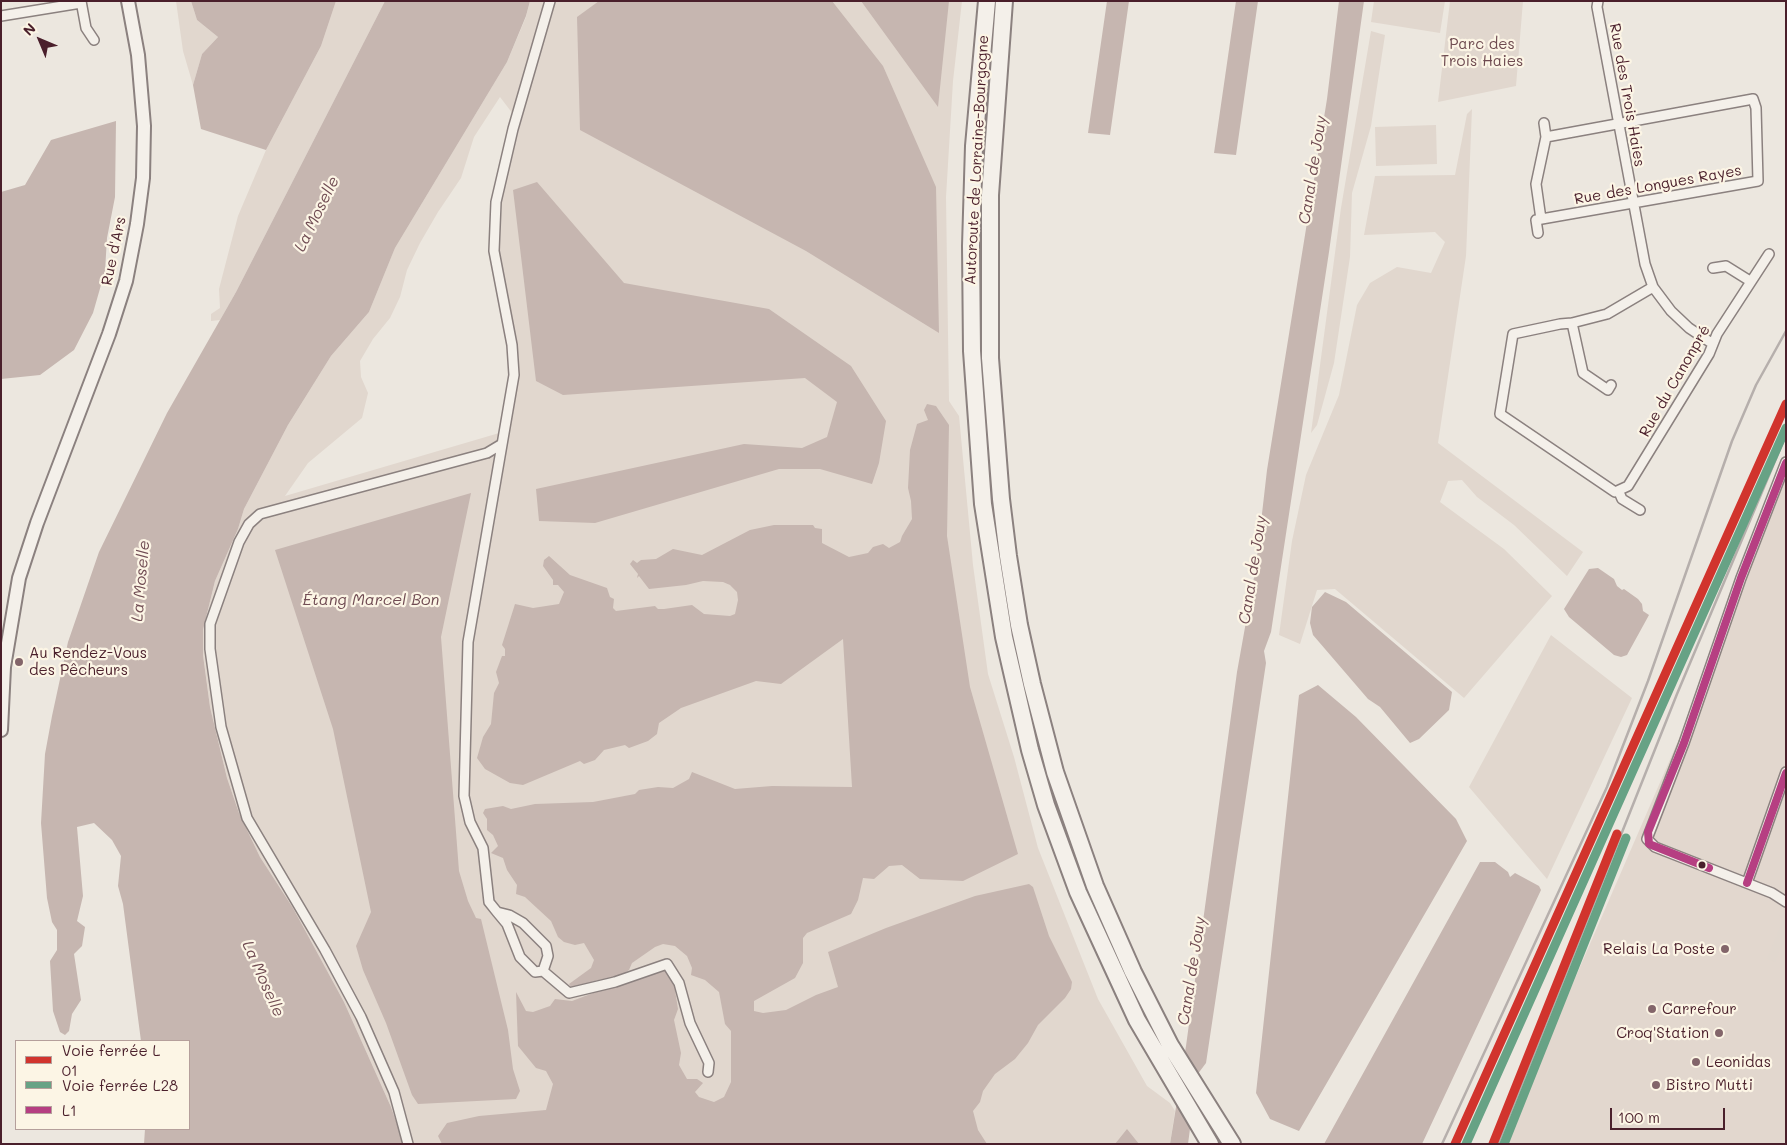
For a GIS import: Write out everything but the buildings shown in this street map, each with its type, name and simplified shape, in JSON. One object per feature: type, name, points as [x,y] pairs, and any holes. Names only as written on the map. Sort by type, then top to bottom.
[{"type":"highway","points":[[978,1],[983,27]]},
{"type":"highway","name":"Autoroute de Lorraine-Bourgogne","points":[[986,1],[974,146],[971,305],[979,456],[994,582],[1014,686],[1046,805],[1078,892],[1102,946],[1158,1058],[1208,1141]]},
{"type":"highway","name":"Autoroute de Lorraine-Bourgogne","points":[[1004,1],[992,151],[989,291],[994,423],[1008,556],[1020,625],[1043,729],[1074,831],[1117,938],[1170,1045],[1232,1144]]},
{"type":"highway","points":[[992,151],[1016,1]]},
{"type":"main road","name":"Rue d'Ars","points":[[1,730],[4,667],[14,605],[27,550],[109,334],[126,281],[137,224],[143,178],[144,126],[138,54],[128,1]]},
{"type":"street","points":[[550,1],[515,123],[496,202],[494,252],[512,344],[514,375],[468,642],[464,796],[470,822],[483,848],[488,902],[507,924],[520,957],[535,972],[543,972],[569,993],[615,982],[667,964],[679,983],[690,1022],[708,1063],[708,1072]]},
{"type":"street","name":"Rue des Trois Haies","points":[[1598,1],[1597,6],[1642,252],[1653,287],[1680,320],[1713,344]]},
{"type":"street","points":[[1,16],[81,2],[86,28],[94,40]]},
{"type":"street","name":"Rue des Longues Rayes","points":[[1541,219],[1758,181],[1756,108],[1753,99],[1546,137]]},
{"type":"street","points":[[1538,233],[1536,220],[1541,219],[1536,184],[1546,137],[1544,123]]},
{"type":"street","name":"Rue du Canonpré","points":[[1620,492],[1628,486],[1750,281],[1769,254]]},
{"type":"street","points":[[1713,268],[1726,266],[1750,281]]},
{"type":"street","points":[[1640,510],[1622,499],[1620,492],[1610,490],[1500,414],[1513,334],[1608,314],[1653,287]]},
{"type":"street","points":[[1572,323],[1583,373],[1608,390],[1611,385]]},
{"type":"street","points":[[408,1144],[394,1092],[360,1017],[325,950],[247,818],[221,727],[210,649],[210,624],[239,542],[249,524],[260,514],[487,453],[502,444]]},
{"type":"street","points":[[1786,462],[1741,578],[1684,743],[1647,839],[1656,847],[1777,895],[1786,902]]},
{"type":"street","points":[[1747,883],[1786,772]]},
{"type":"street","points":[[497,912],[509,915],[522,923],[546,946],[548,956],[543,972]]},
{"type":"shaded area","points":[[1786,455],[1786,1144],[1507,1144],[1557,1020],[1678,741]]},
{"type":"green space","points":[[176,1],[191,1],[197,20],[218,37],[202,54],[193,85],[183,51]]},
{"type":"green space","points":[[336,1],[385,1],[236,292],[220,320],[211,321],[211,314],[220,308],[219,289],[238,216],[266,150],[321,46]]},
{"type":"green space","points":[[530,1],[962,1],[953,81],[946,197],[949,401],[959,416],[973,565],[988,674],[1014,757],[1038,848],[1098,999],[1147,1086],[1170,1103],[1175,1111],[1170,1144],[404,1144],[391,1107],[344,1002],[293,908],[260,857],[239,813],[227,778],[210,707],[203,655],[203,630],[215,581],[238,529],[244,509],[288,425],[331,356],[369,312],[395,248],[507,62],[526,17]],"holes":[[[500,97],[516,118],[496,202],[494,251],[514,375],[506,431],[285,496],[308,463],[362,418],[368,393],[361,377],[360,361],[373,339],[390,318],[400,297],[407,270],[420,243],[461,178],[474,137]]]},
{"type":"green space","points":[[1374,1],[1445,1],[1440,33],[1371,22]]},
{"type":"green space","name":"Parc des Trois Haies","points":[[1450,1],[1523,1],[1516,86],[1438,102]]},
{"type":"green space","points":[[1371,31],[1385,35],[1371,126],[1352,193],[1350,257],[1334,363],[1317,425],[1311,433],[1341,208]]},
{"type":"green space","points":[[1472,109],[1466,256],[1438,443],[1583,552],[1567,576],[1514,525],[1477,497],[1462,480],[1448,481],[1440,502],[1504,549],[1552,596],[1464,698],[1335,589],[1317,590],[1300,644],[1279,635],[1292,541],[1306,475],[1339,395],[1357,305],[1370,283],[1397,267],[1431,273],[1445,242],[1435,232],[1364,235],[1375,176],[1455,175],[1467,114]]},
{"type":"green space","points":[[1436,125],[1437,164],[1376,166],[1375,127]]},
{"type":"green space","points":[[1551,635],[1632,698],[1547,879],[1469,787]]},
{"type":"green space","points":[[1785,913],[1786,934],[1775,962],[1767,959],[1784,918],[1779,916]]},
{"type":"water","points":[[191,1],[336,1],[321,46],[266,150],[201,129],[193,85],[202,54],[218,37],[197,20]]},
{"type":"water","name":"La Moselle","points":[[385,1],[530,1],[526,16],[507,62],[395,248],[369,312],[331,356],[288,425],[244,509],[238,529],[215,581],[203,630],[203,655],[210,707],[227,778],[239,813],[260,857],[293,908],[344,1002],[391,1107],[404,1144],[144,1144],[145,1130],[190,1130],[190,1040],[141,1040],[123,904],[118,886],[121,856],[112,840],[94,823],[77,827],[83,896],[77,921],[85,927],[82,946],[74,954],[81,1000],[72,1014],[69,1031],[65,1035],[60,1032],[53,1011],[50,961],[57,950],[57,930],[52,922],[47,898],[41,823],[45,754],[68,642],[99,552],[167,413],[236,292]]},
{"type":"water","points":[[599,1],[832,1],[883,66],[936,187],[939,333],[806,251],[580,130],[577,17]]},
{"type":"water","points":[[861,1],[949,1],[938,107]]},
{"type":"water","points":[[1107,1],[1129,1],[1110,135],[1088,133]]},
{"type":"water","points":[[1236,1],[1258,1],[1236,155],[1214,153]]},
{"type":"water","points":[[1339,1],[1364,1],[1329,252],[1271,632],[1264,651],[1266,663],[1206,1063],[1197,1075],[1188,1144],[1170,1144],[1186,1046],[1237,672],[1256,566],[1267,470],[1327,99]]},
{"type":"water","points":[[116,121],[115,197],[107,238],[105,271],[93,313],[74,350],[40,375],[1,379],[1,192],[25,185],[51,140]]},
{"type":"water","points":[[537,182],[624,283],[769,309],[851,366],[886,421],[879,463],[872,484],[820,469],[779,469],[595,523],[539,521],[536,489],[744,444],[802,448],[827,437],[837,402],[805,378],[563,395],[536,381],[513,190]]},
{"type":"water","points":[[927,404],[936,406],[949,425],[947,536],[970,687],[1018,854],[963,881],[920,879],[902,865],[889,866],[874,879],[863,878],[858,900],[851,914],[807,933],[803,938],[803,963],[795,978],[754,1001],[754,1011],[763,1013],[786,1010],[816,995],[838,987],[828,952],[886,928],[975,896],[1029,884],[1033,887],[1049,936],[1072,982],[1071,989],[1065,998],[1038,1025],[1028,1043],[1015,1059],[995,1074],[983,1091],[980,1102],[973,1111],[978,1130],[987,1144],[442,1144],[438,1136],[447,1123],[479,1116],[546,1110],[553,1084],[546,1071],[536,1068],[518,1046],[516,992],[526,1011],[533,1012],[550,1006],[555,999],[572,1001],[665,966],[674,984],[678,1009],[674,1020],[681,1053],[679,1065],[687,1079],[697,1079],[703,1083],[695,1092],[699,1097],[714,1102],[724,1097],[731,1082],[731,1031],[725,1024],[719,992],[705,980],[691,975],[692,968],[687,956],[675,946],[663,944],[655,947],[632,963],[629,970],[617,978],[598,980],[572,988],[569,984],[591,968],[594,960],[584,943],[575,945],[564,942],[558,937],[551,921],[525,897],[516,894],[517,885],[507,870],[503,858],[491,853],[498,846],[493,835],[487,830],[487,819],[483,813],[485,809],[503,806],[511,809],[535,804],[593,802],[635,794],[639,790],[658,787],[673,788],[689,779],[692,772],[735,789],[772,786],[852,787],[843,639],[781,684],[756,681],[681,708],[659,723],[657,734],[648,741],[629,748],[625,745],[604,750],[595,760],[584,764],[580,761],[523,785],[510,783],[485,769],[477,758],[483,737],[491,724],[494,693],[499,683],[496,672],[502,656],[505,656],[505,649],[502,645],[515,604],[533,608],[559,604],[564,592],[558,585],[553,585],[553,580],[543,566],[544,560],[549,556],[570,575],[607,588],[610,597],[614,599],[613,608],[616,611],[655,606],[658,609],[664,609],[692,605],[704,614],[730,616],[735,614],[738,600],[737,592],[730,585],[723,582],[703,581],[649,589],[639,576],[637,578],[638,574],[630,564],[633,560],[637,563],[641,560],[656,559],[673,549],[702,555],[750,530],[774,525],[813,525],[815,528],[822,529],[822,543],[849,557],[868,553],[873,547],[883,544],[889,548],[900,542],[912,519],[908,488],[910,450],[917,424],[928,420],[924,410]]},
{"type":"water","name":"Étang Marcel Bon","points":[[471,493],[441,637],[459,871],[468,901],[476,918],[481,919],[508,1030],[513,1069],[520,1091],[516,1099],[418,1104],[412,1095],[386,1023],[363,970],[356,946],[371,912],[333,729],[275,550]]},
{"type":"water","points":[[1598,568],[1614,579],[1617,586],[1622,590],[1624,589],[1638,599],[1642,604],[1643,611],[1649,615],[1627,655],[1621,657],[1614,655],[1569,617],[1564,609],[1589,569]]},
{"type":"water","points":[[1325,592],[1346,602],[1452,692],[1449,710],[1419,739],[1410,743],[1380,707],[1368,699],[1313,635],[1310,623],[1312,607]]},
{"type":"water","points":[[1318,685],[1356,717],[1456,819],[1467,841],[1299,1131],[1270,1119],[1256,1093],[1299,695]]},
{"type":"water","points":[[1480,862],[1495,862],[1508,872],[1510,877],[1515,873],[1539,886],[1541,890],[1422,1144],[1324,1144]]},
{"type":"water","points":[[1127,1129],[1139,1144],[1115,1144]]},
{"type":"railway","points":[[1442,1144],[1607,787],[1648,681],[1732,441],[1756,385],[1786,331]]},
{"type":"railway","points":[[1498,1144],[1677,694],[1786,435]]},
{"type":"transit line","points":[[1455,1144],[1786,404]]},
{"type":"transit line","name":"L1","points":[[1709,868],[1649,844],[1648,832],[1684,743],[1741,578],[1786,463]]},
{"type":"transit line","name":"L1","points":[[1747,883],[1786,773]]},
{"type":"transit line","points":[[1493,1144],[1617,834]]},
{"type":"rail line","name":"L28","points":[[1466,1144],[1786,428]]},
{"type":"rail line","name":"L28","points":[[1504,1144],[1626,838]]},
{"type":"place","name":"Au Rendez-Vous des Pêcheurs","points":[[19,662]]},
{"type":"place","name":"Relais La Poste","points":[[1725,949]]},
{"type":"place","name":"Carrefour","points":[[1652,1009]]},
{"type":"place","name":"Croq'Station","points":[[1719,1033]]},
{"type":"place","name":"Leonidas","points":[[1696,1062]]},
{"type":"place","name":"Bistro Mutti","points":[[1656,1085]]},
{"type":"water label","name":"Canal de Jouy","points":[[1313,170]]},
{"type":"water label","name":"Canal de Jouy","points":[[1253,570]]},
{"type":"water label","name":"Canal de Jouy","points":[[1192,971]]}]
